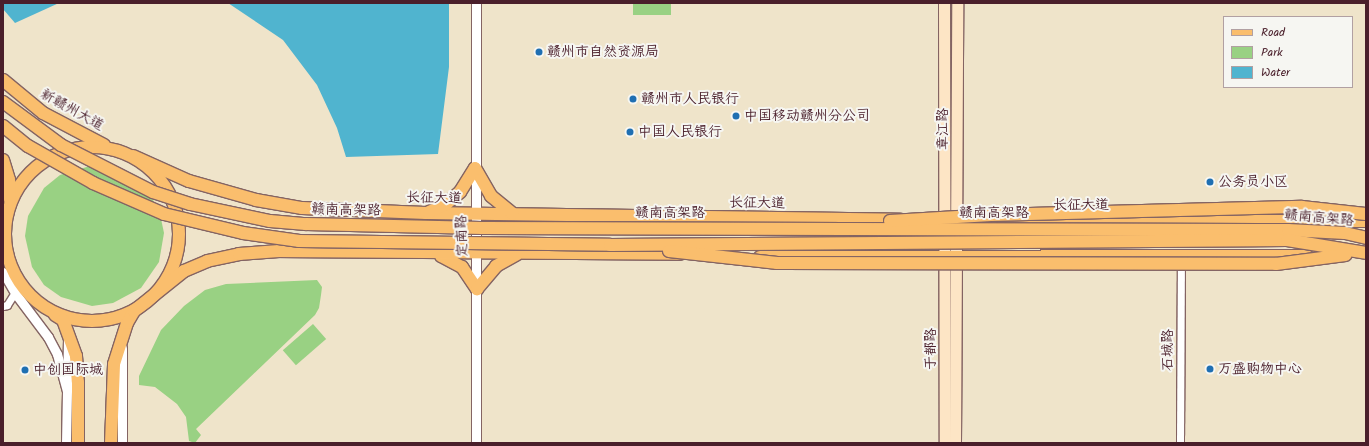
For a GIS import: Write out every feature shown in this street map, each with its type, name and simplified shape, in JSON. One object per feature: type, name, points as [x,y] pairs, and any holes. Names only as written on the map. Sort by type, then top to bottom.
[{"type":"main road","name":"章江路","points":[[944,3],[944,255]]},
{"type":"main road","name":"章江路","points":[[957,3],[957,255]]},
{"type":"main road","name":"新赣州大道","points":[[3,80],[16,93],[53,119],[109,148]]},
{"type":"main road","name":"赣南高架路","points":[[3,102],[60,146],[154,192],[190,204],[270,221],[306,224],[482,228],[1288,230],[1345,234],[1366,238]]},
{"type":"main road","name":"赣南高架路","points":[[3,126],[35,150],[126,199],[164,214],[243,234],[298,241],[610,245],[1287,240],[1366,254]]},
{"type":"main road","points":[[6,218],[19,186],[43,161],[74,148],[109,148],[133,156],[158,176],[174,204],[178,219],[179,235],[173,266],[156,293]]},
{"type":"main road","name":"长征大道","points":[[133,156],[189,181],[256,200],[302,208],[474,214],[944,220],[1366,221]]},
{"type":"main road","points":[[3,160],[11,195],[6,218],[7,252],[17,288],[63,320],[68,331],[78,369],[78,443]]},
{"type":"main road","points":[[426,213],[453,199],[466,185],[475,168]]},
{"type":"main road","points":[[475,168],[491,196],[512,214]]},
{"type":"main road","points":[[751,228],[991,215],[1302,207],[1366,214]]},
{"type":"main road","points":[[610,245],[777,263],[1276,264],[1345,255]]},
{"type":"main road","points":[[111,443],[113,379],[122,336],[134,310],[144,305],[156,293],[193,265],[239,254],[301,251],[429,254],[656,253],[770,257],[957,255],[1181,257],[1366,254]]},
{"type":"main road","points":[[429,254],[456,262],[466,272],[477,289],[496,266],[517,254]]},
{"type":"main road","name":"于都路","points":[[944,255],[945,443]]},
{"type":"main road","name":"于都路","points":[[955,443],[957,255]]},
{"type":"main road","points":[[36,301],[64,317],[97,321],[119,317],[144,305]]},
{"type":"street","name":"定南路","points":[[476,3],[474,214],[477,254],[476,443]]},
{"type":"street","points":[[3,73],[16,93]]},
{"type":"street","name":"石城路","points":[[1180,443],[1181,257]]},
{"type":"street","points":[[3,272],[17,288],[48,337],[56,354],[67,391]]},
{"type":"street","points":[[3,306],[8,305],[17,288]]},
{"type":"street","points":[[66,443],[68,331]]},
{"type":"street","points":[[122,336],[122,443]]},
{"type":"green space","points":[[633,3],[671,3],[671,15],[633,15]]},
{"type":"green space","points":[[90,166],[151,196],[160,214],[164,233],[159,262],[141,288],[113,303],[92,306],[61,297],[44,285],[32,267],[25,236],[28,216],[44,188],[60,175]]},
{"type":"green space","points":[[317,280],[322,287],[319,308],[315,315],[196,429],[201,435],[195,443],[189,441],[186,417],[177,404],[155,387],[139,385],[139,376],[161,330],[184,306],[205,290],[226,284]]},
{"type":"green space","points":[[313,324],[326,339],[296,365],[283,350]]},
{"type":"water","points":[[3,3],[59,3],[15,23],[3,9]]},
{"type":"water","points":[[228,3],[449,3],[449,67],[438,154],[346,157],[337,128],[317,85],[283,40]]},
{"type":"place","name":"赣州市自然资源局","points":[[539,52]]},
{"type":"place","name":"赣州市人民银行","points":[[633,99]]},
{"type":"place","name":"中国移动赣州分公司","points":[[736,116]]},
{"type":"place","name":"中国人民银行","points":[[630,132]]},
{"type":"place","name":"公务员小区","points":[[1210,182]]},
{"type":"place","name":"万盛购物中心","points":[[1210,369]]},
{"type":"place","name":"中创国际城","points":[[25,370]]}]
